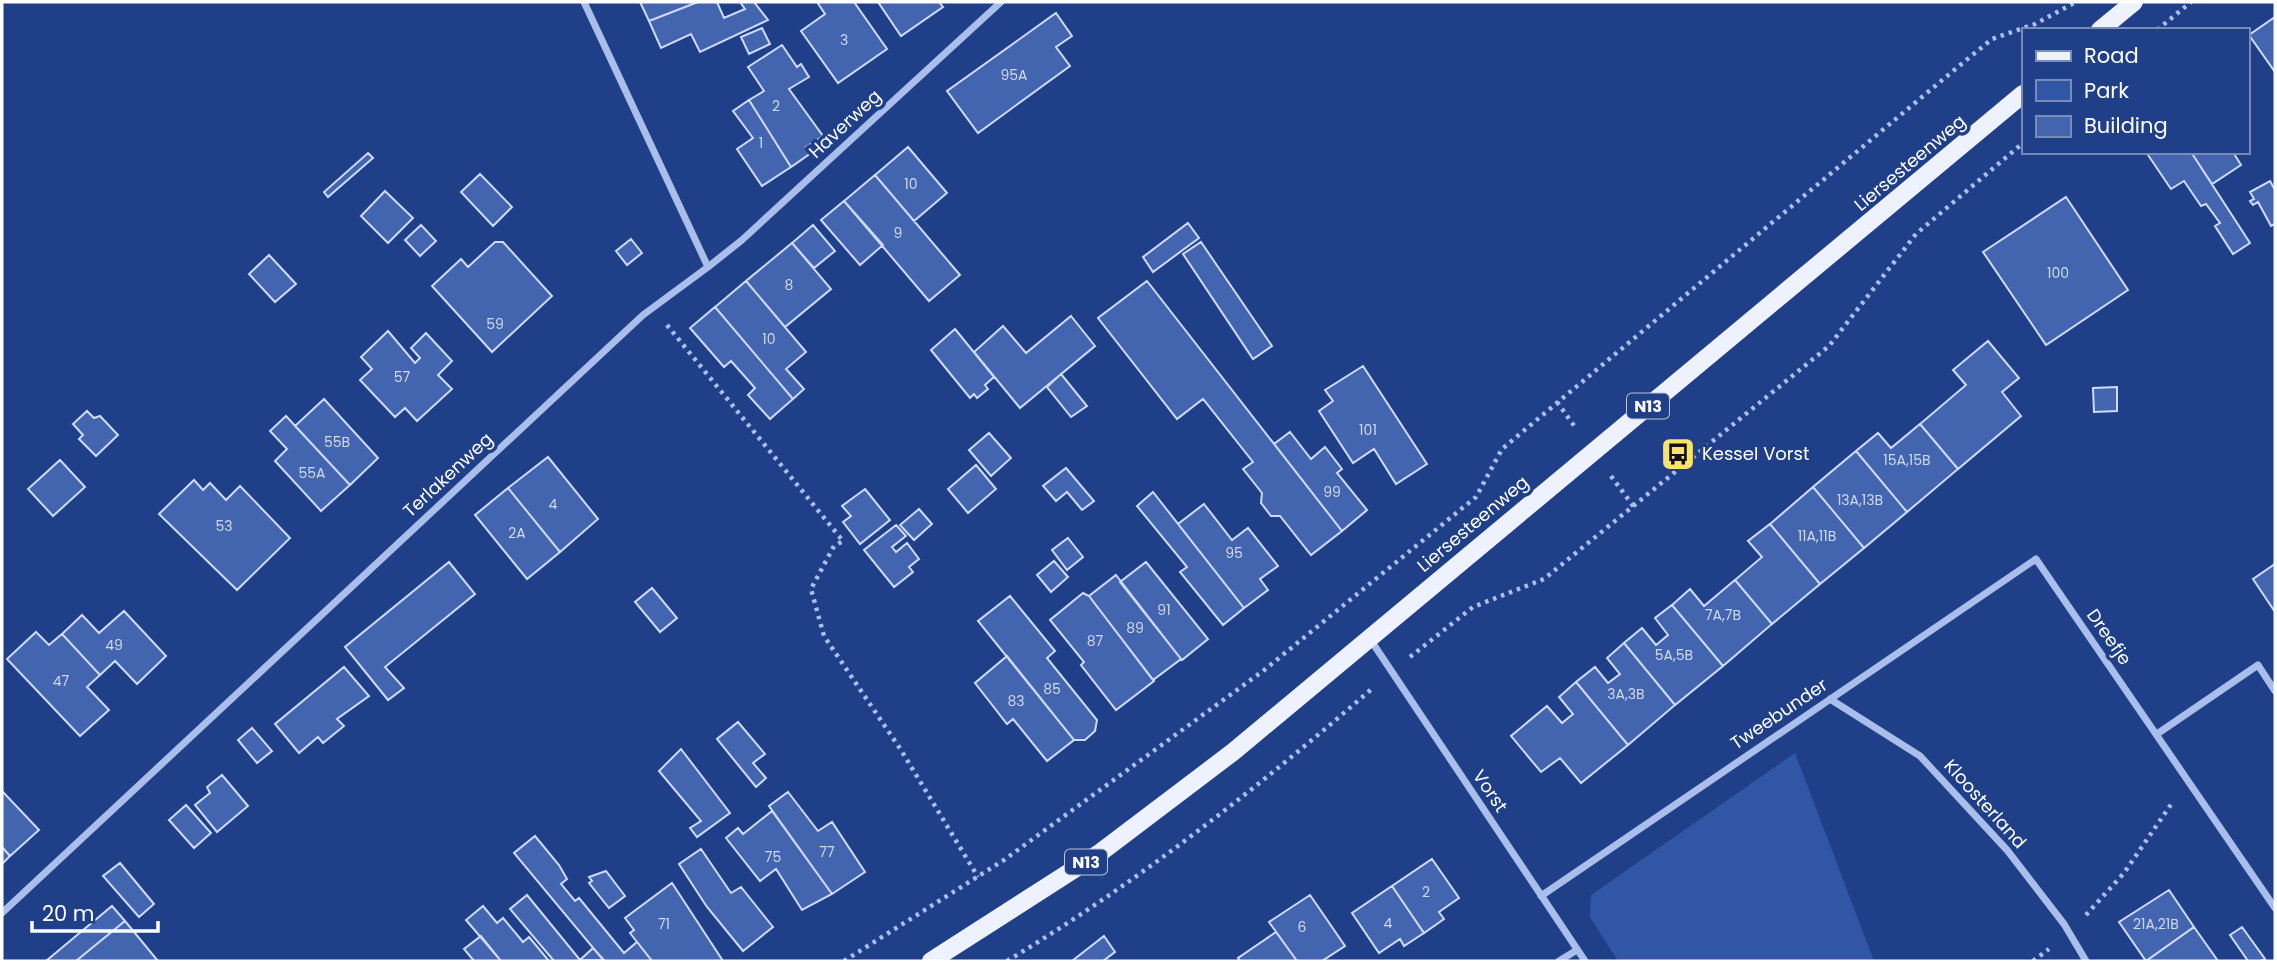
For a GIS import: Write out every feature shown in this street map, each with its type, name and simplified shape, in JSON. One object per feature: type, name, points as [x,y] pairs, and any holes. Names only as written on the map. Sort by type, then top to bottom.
[{"type":"main road","points":[[2102,28],[2134,2]]},
{"type":"main road","name":"Liersesteenweg","points":[[931,961],[1101,852],[1233,752],[2022,95]]},
{"type":"street","points":[[584,2],[708,267]]},
{"type":"street","name":"Haverweg","points":[[708,267],[742,240],[1001,2]]},
{"type":"street","name":"Terlakenweg","points":[[2,913],[653,308],[708,267]]},
{"type":"street","name":"Tweebunder","points":[[1541,897],[2036,559]]},
{"type":"street","name":"Dreefje","points":[[2036,559],[2275,908]]},
{"type":"street","name":"Vorst","points":[[1369,638],[1585,961]]},
{"type":"street","points":[[2157,734],[2258,665],[2275,691]]},
{"type":"street","name":"Kloosterland","points":[[1830,699],[1920,756],[2007,850],[2070,933],[2085,961]]},
{"type":"street","points":[[1559,961],[1577,950]]},
{"type":"path","points":[[2024,28],[2076,2]]},
{"type":"path","points":[[2159,28],[2191,2]]},
{"type":"path","points":[[844,961],[978,877],[1263,671],[1476,497],[1502,449],[1992,39],[2022,29]]},
{"type":"path","points":[[1007,961],[1085,914],[1298,753],[1391,672],[1473,607],[1544,579],[1829,346],[1916,234],[2022,144]]},
{"type":"path","points":[[653,308],[843,541],[834,546],[811,589],[824,636],[901,750],[978,877]]},
{"type":"path","points":[[2033,961],[2070,933],[2124,873],[2187,778]]},
{"type":"green space","points":[[1795,753],[1874,961],[1618,961],[1590,917],[1591,895]]},
{"type":"building","points":[[640,2],[698,2],[649,21]]},
{"type":"building","points":[[698,2],[717,2],[724,18],[745,9],[740,2],[754,2],[768,20],[700,52],[691,34],[661,48],[649,21]]},
{"type":"building","points":[[817,2],[854,2],[887,49],[838,83],[801,31],[825,14]]},
{"type":"building","points":[[878,2],[939,2],[943,7],[901,36]]},
{"type":"building","points":[[1056,13],[1072,36],[1056,47],[1070,66],[978,133],[947,91]]},
{"type":"building","points":[[2275,17],[2275,72],[2249,35]]},
{"type":"building","points":[[762,28],[770,44],[749,54],[741,37]]},
{"type":"building","points":[[782,45],[797,67],[801,64],[809,77],[789,89],[823,136],[806,147],[811,153],[791,167],[749,100],[764,91],[748,67]]},
{"type":"building","points":[[749,100],[791,167],[762,186],[737,149],[753,138],[733,111]]},
{"type":"building","points":[[908,147],[947,193],[914,221],[875,175]]},
{"type":"building","points":[[368,153],[373,158],[328,197],[324,192]]},
{"type":"building","points":[[2147,154],[2192,154],[2250,243],[2233,254],[2215,226],[2220,223],[2206,204],[2201,206],[2184,181],[2171,189]]},
{"type":"building","points":[[2192,154],[2234,154],[2241,165],[2212,184]]},
{"type":"building","points":[[480,174],[512,207],[493,226],[461,192]]},
{"type":"building","points":[[875,175],[960,275],[929,301],[844,201]]},
{"type":"building","points":[[2270,181],[2275,190],[2275,224],[2271,226],[2258,202],[2253,205],[2250,201],[2254,199],[2250,192]]},
{"type":"building","points":[[385,191],[413,218],[388,243],[361,216]]},
{"type":"building","points":[[2066,197],[2128,290],[2046,345],[1983,252]]},
{"type":"building","points":[[844,201],[883,245],[860,265],[821,220]]},
{"type":"building","points":[[1188,223],[1199,238],[1153,272],[1143,257]]},
{"type":"building","points":[[421,225],[436,241],[420,256],[405,240]]},
{"type":"building","points":[[813,225],[835,251],[814,268],[792,243]]},
{"type":"building","points":[[631,239],[642,253],[627,265],[616,251]]},
{"type":"building","points":[[495,242],[503,242],[552,296],[492,352],[432,286],[461,259],[468,267]]},
{"type":"building","points":[[1201,242],[1272,346],[1253,359],[1183,254]]},
{"type":"building","points":[[792,243],[831,289],[785,327],[746,281]]},
{"type":"building","points":[[269,255],[296,284],[275,302],[249,274]]},
{"type":"building","points":[[746,281],[806,352],[786,369],[804,389],[793,399],[715,307]]},
{"type":"building","points":[[1147,281],[1342,531],[1311,555],[1280,516],[1271,516],[1261,503],[1262,493],[1243,469],[1253,462],[1203,399],[1177,419],[1098,318]]},
{"type":"building","points":[[715,307],[793,399],[770,419],[748,395],[755,388],[731,361],[724,367],[690,328]]},
{"type":"building","points":[[1071,316],[1095,346],[1020,408],[974,352],[1003,326],[1026,353]]},
{"type":"building","points":[[955,329],[994,377],[985,385],[988,389],[977,398],[974,394],[970,398],[931,350]]},
{"type":"building","points":[[388,331],[415,363],[420,358],[411,348],[426,333],[452,361],[438,375],[452,389],[417,421],[405,408],[395,417],[360,380],[372,369],[361,357]]},
{"type":"building","points":[[1988,341],[2019,378],[2002,392],[2021,416],[1958,469],[1920,424],[1966,385],[1953,370]]},
{"type":"building","points":[[1363,366],[1427,464],[1396,484],[1374,449],[1353,463],[1319,411],[1333,401],[1325,390]]},
{"type":"building","points":[[1061,374],[1087,406],[1071,417],[1047,387]]},
{"type":"building","points":[[2117,387],[2117,411],[2094,412],[2093,388]]},
{"type":"building","points":[[324,399],[378,458],[350,485],[295,426]]},
{"type":"building","points":[[87,411],[94,418],[100,416],[118,435],[96,456],[79,439],[83,435],[73,424]]},
{"type":"building","points":[[286,416],[350,485],[321,511],[275,461],[287,449],[270,431]]},
{"type":"building","points":[[1920,424],[1958,469],[1907,512],[1856,451],[1878,433],[1891,448]]},
{"type":"building","points":[[1290,432],[1311,459],[1325,447],[1342,469],[1337,473],[1367,510],[1342,531],[1274,444]]},
{"type":"building","points":[[989,433],[1011,458],[991,476],[969,450]]},
{"type":"building","points":[[1856,451],[1907,512],[1864,548],[1813,487]]},
{"type":"building","points":[[548,457],[598,519],[560,552],[508,488]]},
{"type":"building","points":[[60,460],[85,487],[53,516],[28,489]]},
{"type":"building","points":[[976,465],[996,489],[968,513],[948,489]]},
{"type":"building","points":[[1066,468],[1094,501],[1082,510],[1067,492],[1056,501],[1043,486]]},
{"type":"building","points":[[194,480],[203,490],[210,483],[226,500],[240,486],[290,538],[237,590],[159,514]]},
{"type":"building","points":[[1813,487],[1864,548],[1820,584],[1770,524]]},
{"type":"building","points":[[508,488],[560,552],[527,579],[475,515]]},
{"type":"building","points":[[865,489],[890,520],[860,544],[843,522],[851,516],[842,506]]},
{"type":"building","points":[[1153,492],[1244,608],[1223,625],[1180,572],[1187,567],[1137,506]]},
{"type":"building","points":[[1204,504],[1232,540],[1248,528],[1278,566],[1260,579],[1268,590],[1244,608],[1178,524]]},
{"type":"building","points":[[919,509],[932,524],[914,540],[900,525]]},
{"type":"building","points":[[1770,524],[1820,584],[1772,624],[1735,580],[1762,557],[1748,541]]},
{"type":"building","points":[[896,525],[906,536],[892,547],[896,552],[907,543],[919,559],[909,567],[913,572],[894,587],[864,550]]},
{"type":"building","points":[[1068,538],[1083,557],[1067,570],[1052,550]]},
{"type":"building","points":[[1054,561],[1068,577],[1051,592],[1037,575]]},
{"type":"building","points":[[449,562],[475,594],[385,667],[404,688],[388,700],[345,647]]},
{"type":"building","points":[[1146,562],[1208,639],[1182,660],[1120,582]]},
{"type":"building","points":[[2275,564],[2275,612],[2253,579]]},
{"type":"building","points":[[1116,575],[1181,659],[1153,680],[1089,596]]},
{"type":"building","points":[[1735,580],[1772,624],[1723,666],[1672,605],[1690,589],[1704,606]]},
{"type":"building","points":[[652,588],[677,618],[660,632],[635,602]]},
{"type":"building","points":[[1083,593],[1089,596],[1154,681],[1116,710],[1081,665],[1084,662],[1050,620]]},
{"type":"building","points":[[1010,596],[1055,651],[1047,658],[1097,720],[1095,731],[1085,740],[1074,740],[978,621]]},
{"type":"building","points":[[1672,605],[1723,666],[1675,705],[1624,643],[1642,628],[1656,645],[1668,635],[1655,618]]},
{"type":"building","points":[[124,611],[166,656],[137,684],[115,661],[100,675],[62,634],[82,615],[99,633]]},
{"type":"building","points":[[36,632],[49,645],[62,634],[100,675],[87,687],[109,710],[80,736],[7,659]]},
{"type":"building","points":[[1624,643],[1675,705],[1628,745],[1576,682],[1595,667],[1608,683],[1620,674],[1607,658]]},
{"type":"building","points":[[1007,656],[1074,740],[1047,761],[1013,719],[1007,724],[975,683]]},
{"type":"building","points":[[344,667],[369,696],[337,719],[344,726],[323,743],[318,737],[299,753],[275,724]]},
{"type":"building","points":[[1576,682],[1628,745],[1581,783],[1560,758],[1541,772],[1511,736],[1547,706],[1562,723],[1573,714],[1559,697]]},
{"type":"building","points":[[738,722],[765,754],[753,763],[766,778],[756,787],[717,739]]},
{"type":"building","points":[[252,728],[272,751],[257,763],[238,740]]},
{"type":"building","points":[[681,749],[730,813],[697,837],[690,828],[701,821],[659,771]]},
{"type":"building","points":[[222,775],[248,806],[217,832],[195,805],[210,793],[207,787]]},
{"type":"building","points":[[2,791],[39,830],[10,856],[2,847]]},
{"type":"building","points":[[788,792],[818,831],[832,822],[865,872],[832,894],[769,806]]},
{"type":"building","points":[[186,805],[211,833],[194,848],[169,820]]},
{"type":"building","points":[[772,811],[832,894],[802,910],[776,869],[760,881],[726,838],[738,828],[743,834]]},
{"type":"building","points":[[535,836],[559,865],[567,879],[561,884],[575,901],[579,898],[624,953],[637,942],[652,961],[604,961],[514,853]]},
{"type":"building","points":[[2,847],[10,856],[2,864]]},
{"type":"building","points":[[701,849],[731,893],[741,887],[773,927],[743,951],[707,907],[679,864]]},
{"type":"building","points":[[1432,859],[1459,898],[1439,912],[1444,919],[1424,933],[1392,886]]},
{"type":"building","points":[[120,863],[154,904],[139,917],[103,876]]},
{"type":"building","points":[[606,871],[625,896],[609,908],[589,883],[592,881],[589,877]]},
{"type":"building","points":[[672,883],[723,961],[652,961],[630,933],[634,930],[625,918]]},
{"type":"building","points":[[1392,886],[1424,933],[1404,946],[1400,939],[1379,953],[1352,913]]},
{"type":"building","points":[[2169,890],[2194,927],[2146,961],[2119,922]]},
{"type":"building","points":[[527,895],[580,960],[593,948],[604,960],[554,961],[510,909]]},
{"type":"building","points":[[1310,895],[1345,946],[1322,961],[1297,961],[1269,922]]},
{"type":"building","points":[[112,906],[125,921],[76,961],[46,961]]},
{"type":"building","points":[[483,906],[497,923],[503,918],[523,942],[529,937],[549,961],[501,961],[466,920]]},
{"type":"building","points":[[125,921],[158,961],[76,961]]},
{"type":"building","points":[[2194,927],[2218,961],[2146,961]]},
{"type":"building","points":[[2242,927],[2265,959],[2248,961],[2230,935]]},
{"type":"building","points":[[1276,932],[1297,961],[1240,961],[1238,958]]},
{"type":"building","points":[[481,936],[501,961],[474,961],[464,949]]},
{"type":"building","points":[[1104,936],[1115,952],[1103,961],[1072,961]]},
{"type":"place","name":"Kessel Vorst","points":[[1678,454]]}]
